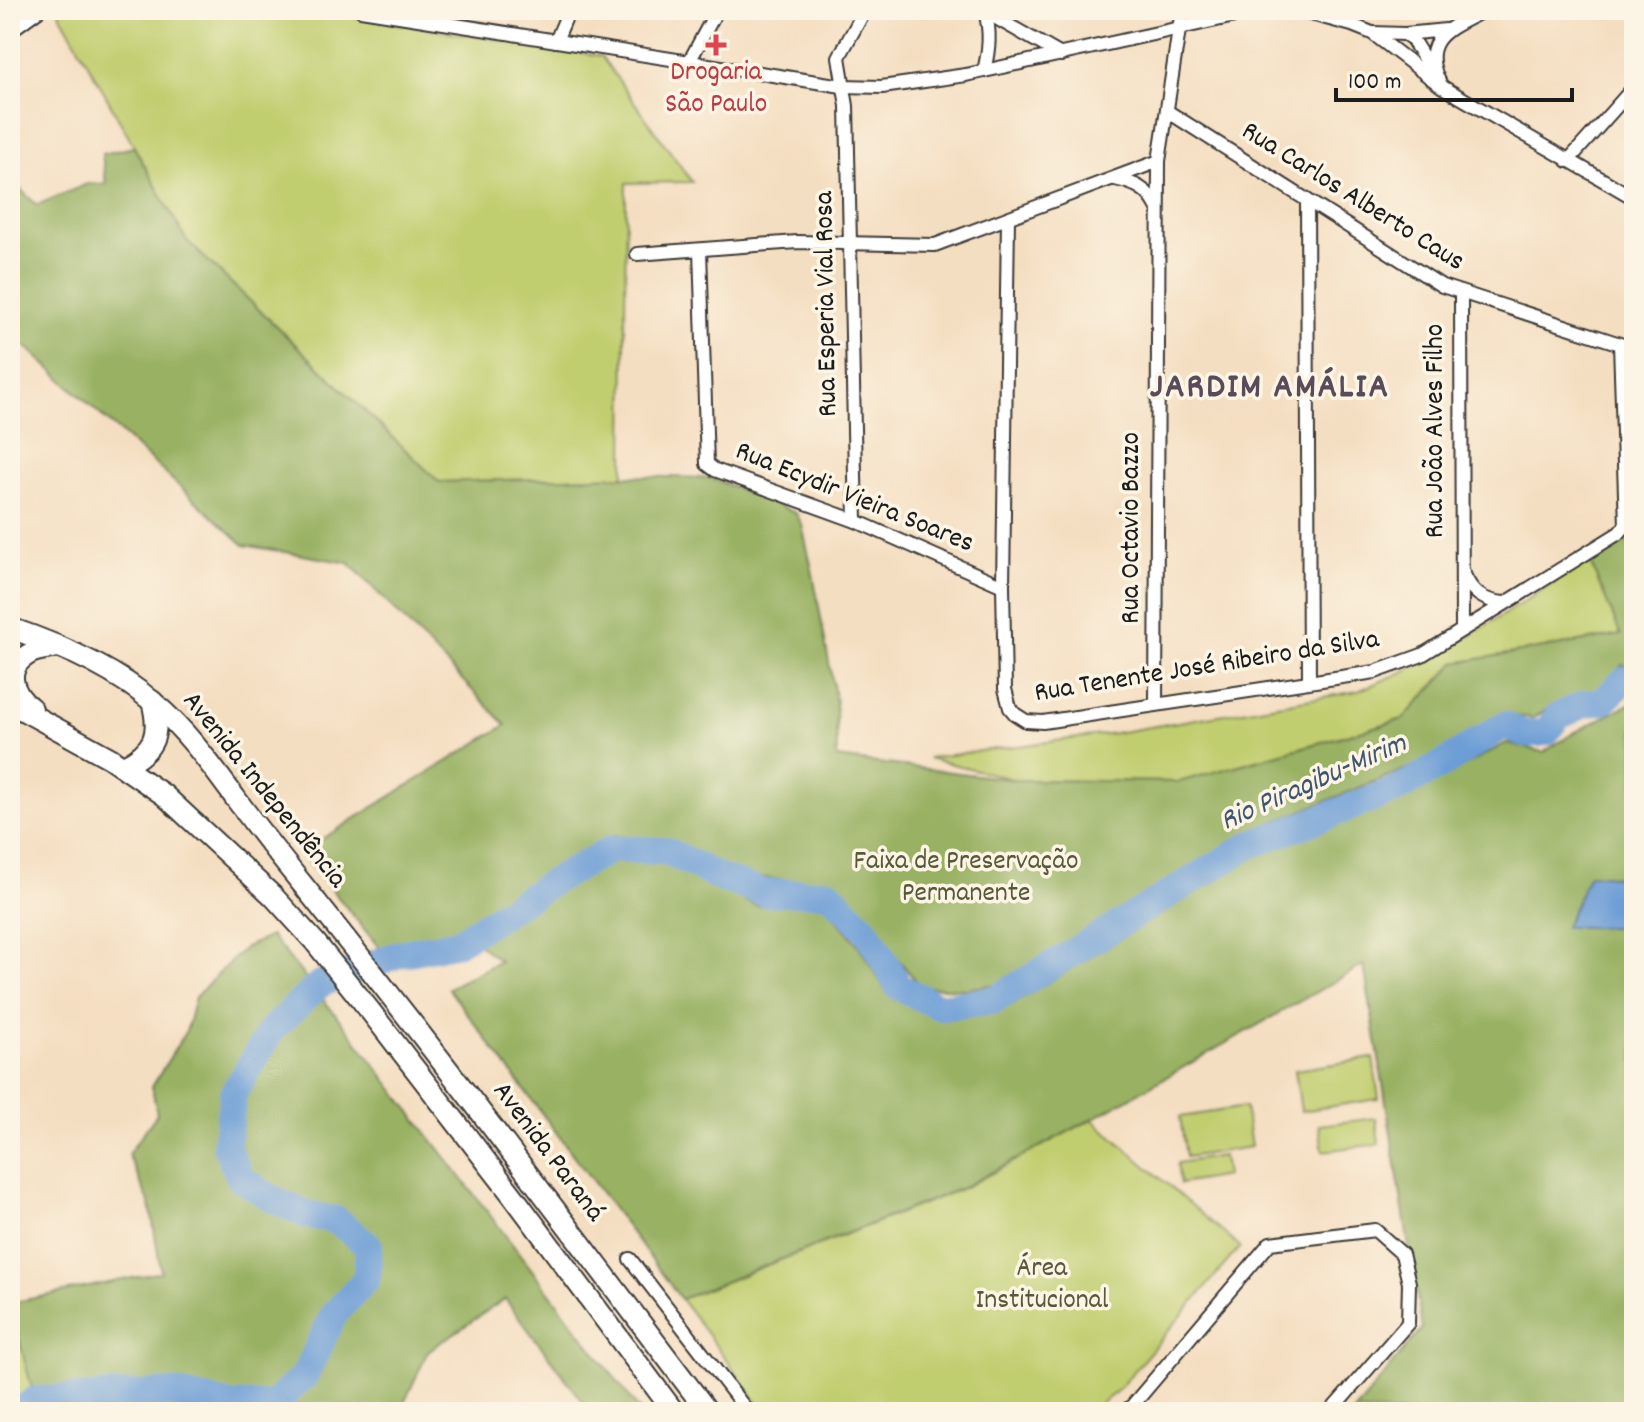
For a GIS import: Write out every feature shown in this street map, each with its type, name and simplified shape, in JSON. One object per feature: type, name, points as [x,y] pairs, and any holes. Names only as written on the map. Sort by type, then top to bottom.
[{"type":"main road","name":"Avenida Independência","points":[[10,628],[59,647],[115,675],[152,701],[207,758],[267,841],[340,930]]},
{"type":"main road","points":[[44,719],[21,701],[14,689],[13,674],[22,659],[35,651],[59,647]]},
{"type":"main road","points":[[124,766],[145,753],[154,740],[158,722],[152,701]]},
{"type":"main road","name":"Avenida Independência","points":[[10,703],[44,719],[124,766],[183,813],[273,896],[315,942]]},
{"type":"main road","name":"Avenida Paraná","points":[[340,930],[708,1412]]},
{"type":"main road","name":"Avenida Paraná","points":[[315,942],[513,1196],[674,1412]]},
{"type":"street","points":[[10,31],[39,10]]},
{"type":"street","points":[[361,10],[842,86],[882,87],[984,71],[1147,37],[1251,11],[1294,10],[1372,33],[1441,86],[1634,198]]},
{"type":"street","points":[[556,41],[569,10]]},
{"type":"street","points":[[689,62],[717,10]]},
{"type":"street","name":"Rua Esperia Vial Rosa","points":[[856,521],[847,106],[839,57],[865,10]]},
{"type":"street","name":"Rua Octavio Bazzo","points":[[1156,704],[1159,161],[1182,10]]},
{"type":"street","points":[[1325,10],[1339,21]]},
{"type":"street","points":[[1441,86],[1433,65],[1433,50],[1438,37],[1485,10]]},
{"type":"street","points":[[983,11],[989,24],[989,49],[984,71]]},
{"type":"street","points":[[983,11],[1061,55]]},
{"type":"street","points":[[1372,33],[1446,30]]},
{"type":"street","points":[[1405,34],[1412,39],[1441,86]]},
{"type":"street","points":[[1147,37],[1159,41],[1167,49],[1173,65]]},
{"type":"street","points":[[1568,161],[1634,87]]},
{"type":"street","name":"Rua Carlos Alberto Caus","points":[[1167,111],[1442,286],[1634,349]]},
{"type":"street","points":[[637,254],[797,242],[935,245],[1159,161]]},
{"type":"street","points":[[1112,179],[1128,181],[1145,190],[1159,211]]},
{"type":"street","points":[[1307,200],[1309,681]]},
{"type":"street","name":"Rua Tenente José Ribeiro da Silva","points":[[1008,219],[1003,586],[1005,689],[1010,708],[1026,721],[1043,722],[1375,672],[1422,655],[1619,533],[1626,525],[1620,344]]},
{"type":"street","name":"Rua Ecydir Vieira Soares","points":[[700,250],[707,464],[715,470],[856,521],[1003,586]]},
{"type":"street","name":"Rua João Alves Filho","points":[[1461,294],[1462,629]]},
{"type":"street","name":"Rua João Alves Filho","points":[[1462,569],[1474,592],[1487,601],[1504,603]]},
{"type":"street","points":[[1131,1410],[1270,1243],[1375,1230],[1402,1254],[1409,1283],[1408,1323],[1330,1412]]},
{"type":"street","points":[[630,1259],[748,1412]]},
{"type":"green space","points":[[58,10],[310,10],[601,56],[692,182],[626,183],[624,476],[439,482],[186,240]]},
{"type":"green space","name":"Faixa de Preservação Permanente","points":[[134,147],[186,240],[439,482],[624,476],[711,478],[796,513],[802,525],[813,574],[836,701],[837,758],[1017,780],[1179,782],[1403,719],[1455,663],[1621,635],[1589,560],[1634,537],[1634,667],[1622,665],[1596,694],[1554,705],[1533,718],[1503,715],[1426,761],[1256,829],[1002,983],[966,989],[921,987],[838,886],[748,876],[666,843],[614,835],[454,930],[382,951],[301,852],[506,725],[349,563],[244,545],[10,335],[10,276],[13,270],[10,266],[10,180],[37,205],[87,184],[106,184],[102,154]]},
{"type":"green space","points":[[1589,560],[1622,635],[1455,663],[1403,719],[1179,782],[1017,780],[928,758],[1115,733],[1358,691],[1462,641]]},
{"type":"green space","points":[[1629,704],[1634,708],[1634,1412],[1354,1412],[1422,1328],[1364,965],[1092,1119],[964,1187],[681,1299],[448,988],[500,961],[473,940],[562,887],[618,859],[665,862],[756,906],[822,902],[857,943],[888,994],[932,1017],[977,1014],[1011,1005],[1257,856],[1419,791],[1506,743],[1544,752]]},
{"type":"green space","points":[[271,936],[345,1026],[641,1412],[591,1412],[505,1299],[428,1351],[400,1412],[20,1412],[35,1400],[10,1303],[161,1272],[150,1204],[128,1154],[157,1114],[152,1087],[187,1029],[195,997],[245,947]]},
{"type":"green space","points":[[1373,1058],[1379,1099],[1301,1111],[1295,1070]]},
{"type":"green space","points":[[1245,1107],[1251,1147],[1186,1157],[1180,1117]]},
{"type":"green space","points":[[1376,1118],[1379,1144],[1323,1151],[1319,1125]]},
{"type":"green space","name":"Área Institucional","points":[[1092,1119],[1240,1247],[1116,1392],[1089,1412],[765,1412],[681,1299],[964,1188]]},
{"type":"green space","points":[[1223,1156],[1226,1176],[1180,1184],[1177,1163]]},
{"type":"green space","points":[[10,1305],[35,1400],[20,1412],[10,1412]]},
{"type":"water","points":[[1589,874],[1628,877],[1632,927],[1565,927]]},
{"type":"waterway","name":"Rio Piragibu-Mirim","points":[[19,1412],[35,1400],[173,1393],[233,1406],[273,1405],[305,1375],[334,1314],[367,1278],[369,1246],[336,1220],[307,1215],[241,1179],[226,1146],[233,1094],[272,1029],[320,984],[399,954],[458,942],[552,882],[612,849],[667,851],[720,878],[765,893],[829,892],[867,931],[899,987],[940,1007],[994,1000],[1250,845],[1396,790],[1504,725],[1525,734],[1546,732],[1558,716],[1585,704],[1603,701],[1625,680],[1634,681]]},
{"type":"place","name":"Drogaria São Paulo","points":[[716,45]]},
{"type":"district","name":"JARDIM AMÁLIA","points":[[1270,389]]}]
